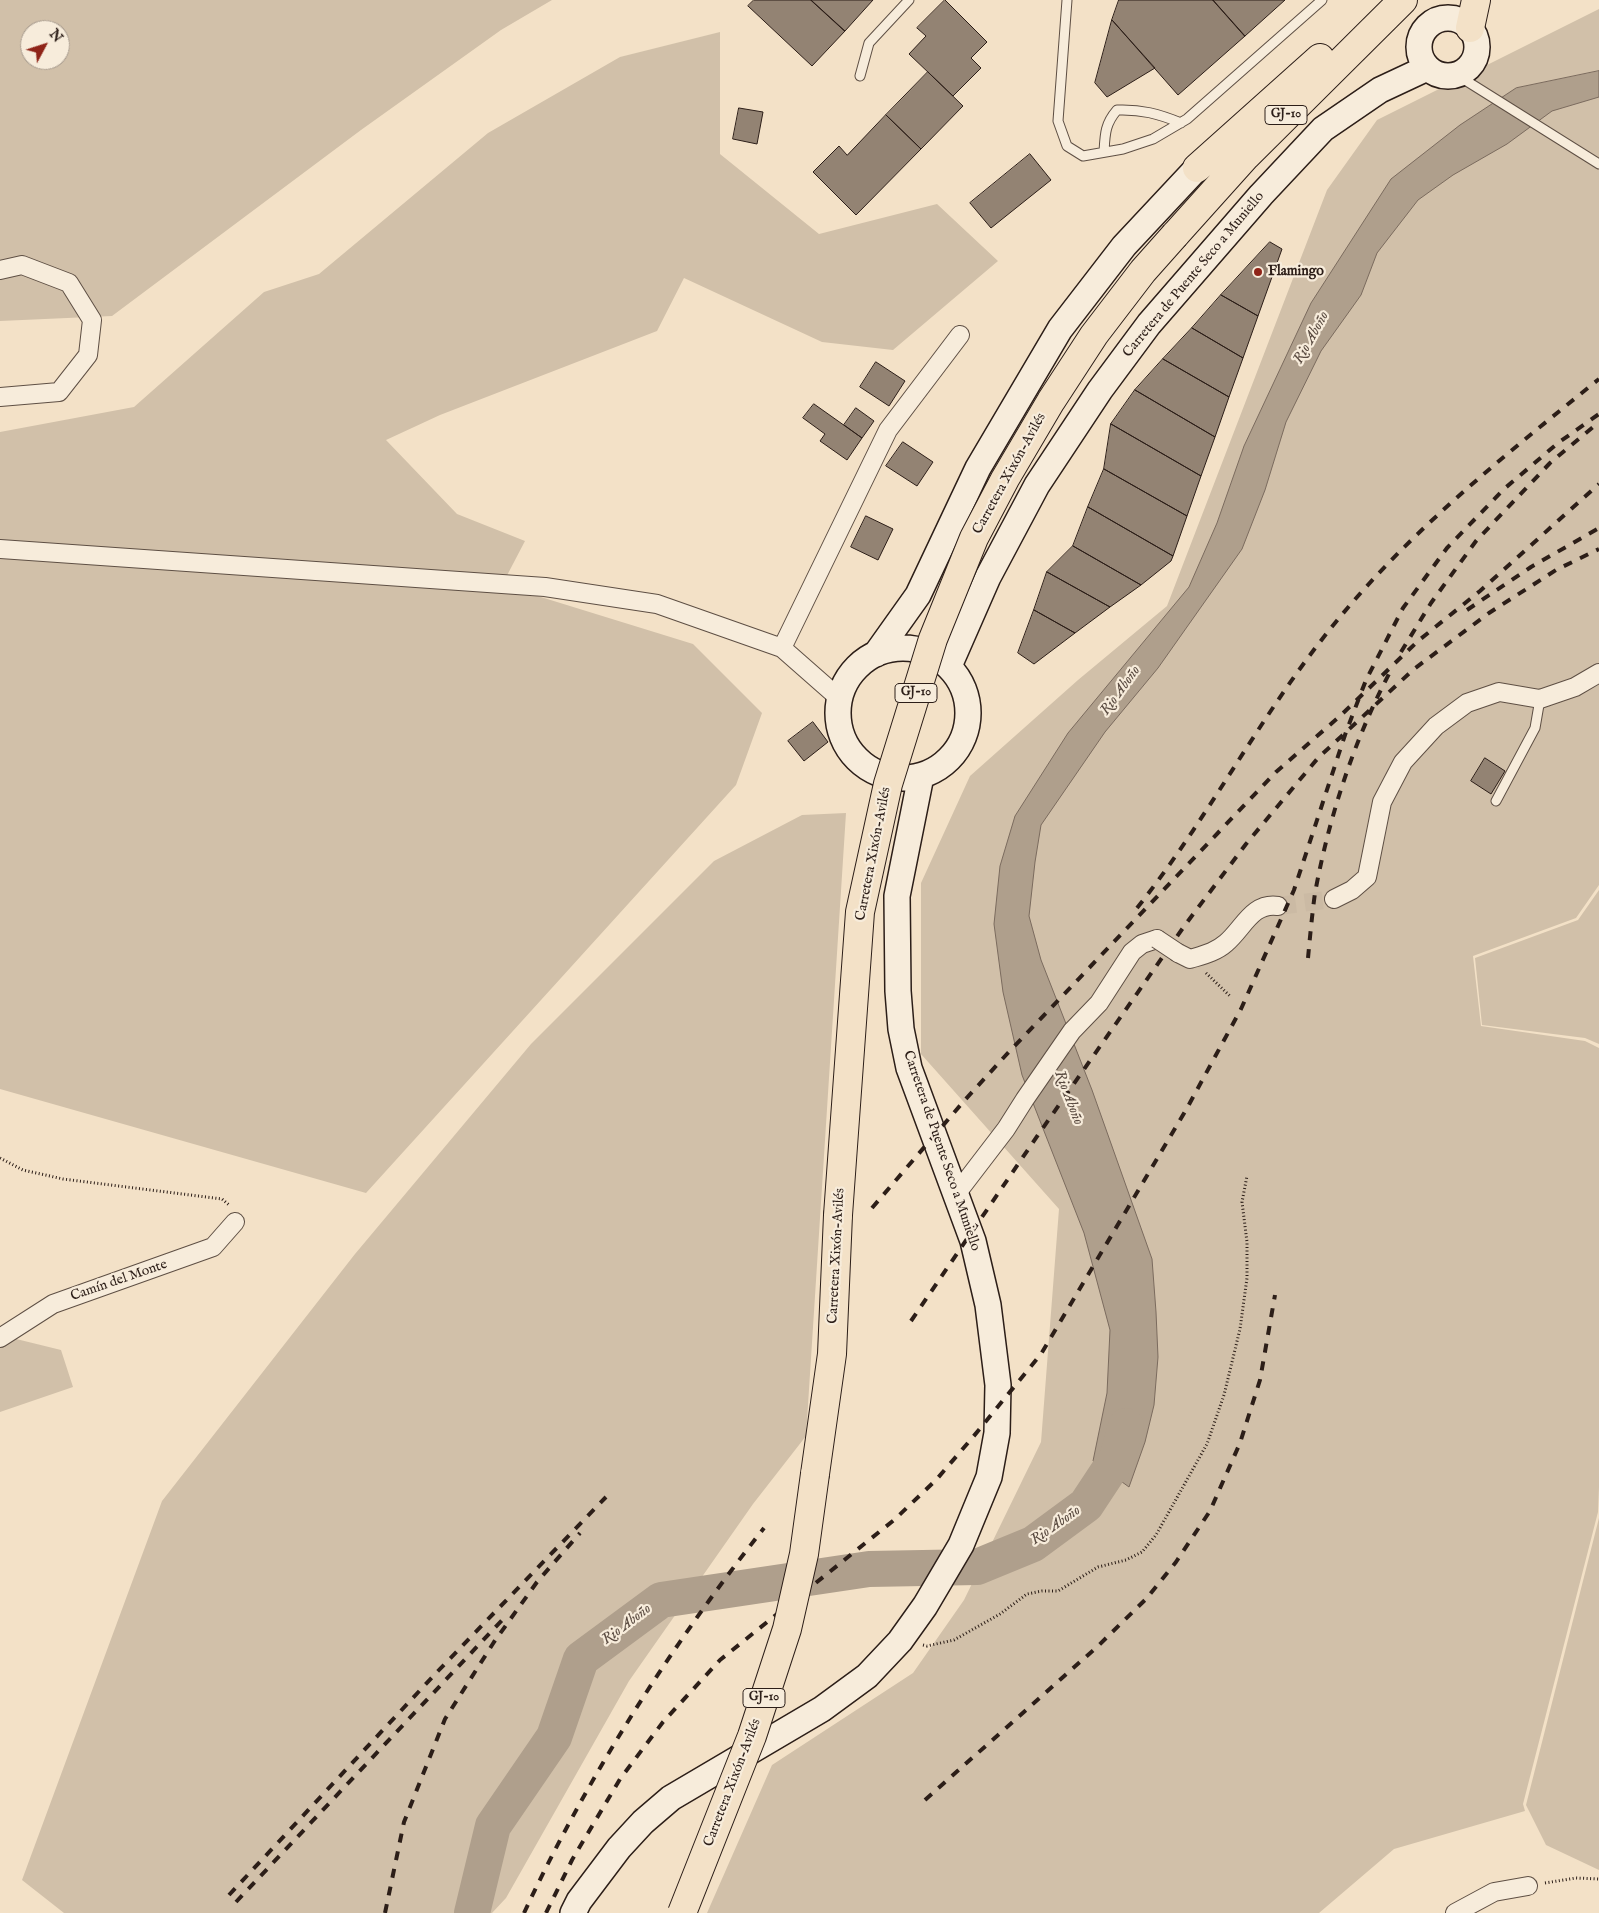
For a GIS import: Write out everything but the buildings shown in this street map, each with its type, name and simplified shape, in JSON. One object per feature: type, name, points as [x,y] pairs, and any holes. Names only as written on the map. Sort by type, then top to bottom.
[{"type":"highway","points":[[1197,168],[1385,0]]},
{"type":"highway","name":"Carretera Xixón-Avilés","points":[[682,1913],[752,1736],[787,1629],[804,1554],[832,1354],[838,1215],[860,912],[888,784],[933,639],[974,538],[1005,479],[1051,401],[1094,334],[1143,271],[1246,156],[1403,0]]},
{"type":"highway","points":[[1470,28],[1476,0]]},
{"type":"street","points":[[1454,18],[1470,28],[1475,36],[1477,46],[1476,55],[1466,71],[1457,75],[1441,76],[1427,68],[1421,60],[1419,42],[1422,33],[1428,25],[1436,20],[1454,18]]},
{"type":"street","name":"Carretera de Puente Seco a Muniello","points":[[949,666],[988,577],[1037,485],[1100,390],[1149,324],[1261,195],[1323,129],[1380,90],[1427,68]]},
{"type":"street","points":[[876,654],[918,595],[978,468],[1060,329],[1124,246],[1197,168]]},
{"type":"street","points":[[0,270],[22,265],[69,283],[92,320],[88,355],[58,392],[0,397]]},
{"type":"street","points":[[782,648],[888,430],[960,335]]},
{"type":"street","points":[[0,549],[545,587],[657,604],[782,648],[840,700]]},
{"type":"street","points":[[895,648],[914,649],[933,655],[949,666],[964,689],[969,716],[962,743],[945,764],[921,776],[898,778],[877,773],[858,761],[845,743],[839,722],[840,700],[847,681],[859,665],[876,654],[895,648]]},
{"type":"street","points":[[1334,898],[1352,890],[1367,877],[1382,802],[1403,762],[1436,726],[1467,703],[1499,692],[1540,699],[1575,687],[1599,673]]},
{"type":"street","name":"Carretera de Puente Seco a Muniello","points":[[573,1913],[579,1901],[619,1848],[643,1822],[671,1798],[822,1709],[867,1676],[900,1641],[925,1606],[961,1545],[989,1477],[997,1433],[998,1385],[988,1305],[973,1241],[957,1193],[909,1068],[901,1028],[898,991],[898,896],[921,776]]},
{"type":"street","points":[[957,1193],[1006,1129],[1072,1031],[1099,1003],[1132,952],[1142,944],[1157,939],[1184,956],[1210,954],[1226,943],[1248,918],[1259,909],[1268,904],[1278,906]]},
{"type":"street","name":"Camín del Monte","points":[[0,1338],[53,1304],[213,1247],[235,1222]]},
{"type":"street","points":[[1455,1913],[1494,1892],[1528,1886]]},
{"type":"lane","points":[[860,76],[869,43],[909,0]]},
{"type":"lane","points":[[1068,0],[1058,121],[1067,146],[1083,156],[1123,149],[1153,139],[1181,123],[1322,0]]},
{"type":"lane","points":[[1457,75],[1599,164]]},
{"type":"lane","points":[[1104,152],[1108,120],[1117,110],[1136,109],[1161,115],[1181,123]]},
{"type":"lane","points":[[1496,801],[1535,728],[1540,699]]},
{"type":"path","points":[[1184,956],[1232,997]]},
{"type":"path","points":[[0,1158],[23,1170],[63,1179],[222,1200],[239,1212],[235,1222]]},
{"type":"path","points":[[900,1641],[927,1646],[954,1640],[1000,1614],[1027,1594],[1042,1591],[1058,1591],[1098,1567],[1126,1560],[1142,1552],[1156,1535],[1207,1444],[1218,1407],[1224,1395],[1240,1329],[1247,1278],[1248,1242],[1242,1202],[1248,1176]]},
{"type":"path","points":[[1528,1886],[1576,1878],[1599,1879]]},
{"type":"shaded area","points":[[0,0],[552,0],[501,30],[361,130],[112,316],[0,321]]},
{"type":"shaded area","points":[[1599,9],[1599,885],[1576,918],[1473,956],[1481,1026],[1585,1041],[1599,1048],[1598,1512],[1523,1804],[1525,1811],[1394,1849],[1319,1913],[707,1913],[772,1765],[913,1673],[964,1600],[1041,1442],[1059,1209],[921,1054],[921,883],[970,776],[1078,680],[1167,606],[1327,190],[1377,120]]},
{"type":"shaded area","points":[[720,32],[720,154],[819,234],[937,204],[998,261],[893,350],[822,342],[684,278],[657,331],[440,415],[386,440],[457,514],[525,541],[502,585],[693,644],[762,713],[736,785],[366,1193],[0,1089],[0,432],[134,407],[264,292],[319,274],[488,133],[620,57]]},
{"type":"shaded area","points":[[846,813],[806,1436],[753,1504],[629,1681],[506,1898],[492,1913],[64,1913],[22,1880],[162,1501],[355,1254],[531,1044],[714,861],[802,815]]},
{"type":"shaded area","points":[[1599,890],[1599,1044],[1585,1038],[1482,1025],[1475,958],[1578,920]]},
{"type":"shaded area","points":[[0,1335],[61,1350],[73,1387],[0,1412]]},
{"type":"shaded area","points":[[1599,1518],[1599,1870],[1546,1845],[1526,1805]]},
{"type":"water","points":[[1599,71],[1599,97],[1552,111],[1507,144],[1453,175],[1418,200],[1377,253],[1361,295],[1321,351],[1286,422],[1265,490],[1242,549],[1158,668],[1105,732],[1041,825],[1029,916],[1041,960],[1092,1090],[1152,1259],[1158,1357],[1154,1405],[1145,1442],[1129,1487],[1093,1461],[1107,1393],[1110,1330],[1084,1233],[1022,1075],[1003,992],[994,924],[1000,866],[1015,816],[1068,733],[1189,587],[1217,523],[1244,446],[1311,303],[1391,179],[1460,125],[1516,88]]},
{"type":"waterway","name":"Rio Aboño","points":[[472,1913],[493,1826],[554,1737],[581,1659],[661,1600],[869,1569],[977,1567],[1033,1544],[1086,1505],[1117,1458],[1126,1426]]},
{"type":"tunnel","points":[[1278,906],[1334,899]]},
{"type":"railway","points":[[1137,908],[1187,839],[1280,697],[1331,628],[1361,593],[1392,559],[1458,496],[1599,379]]},
{"type":"railway","points":[[546,1913],[572,1860],[620,1779],[663,1722],[720,1660],[894,1520],[936,1480],[1041,1354],[1186,1110],[1241,1009],[1294,890],[1346,732],[1366,680],[1403,608],[1447,548],[1504,489],[1558,443],[1599,414]]},
{"type":"railway","points":[[1401,652],[1431,603],[1476,541],[1550,463],[1599,422]]},
{"type":"railway","points":[[872,1208],[1006,1055],[1276,772],[1340,716],[1418,641],[1480,591],[1599,484]]},
{"type":"railway","points":[[1467,610],[1531,567],[1599,528]]},
{"type":"railway","points":[[911,1321],[1185,925],[1246,844],[1318,758],[1414,669],[1489,613],[1556,570],[1599,549]]},
{"type":"railway","points":[[1308,958],[1315,893],[1335,808],[1354,752],[1390,672]]},
{"type":"railway","points":[[925,1800],[1098,1646],[1146,1599],[1176,1562],[1210,1511],[1240,1443],[1260,1380],[1275,1295]]},
{"type":"railway","points":[[229,1895],[438,1671],[606,1497]]},
{"type":"railway","points":[[524,1913],[575,1812],[603,1762],[696,1619],[764,1528]]},
{"type":"railway","points":[[385,1913],[404,1822],[445,1719],[494,1642],[537,1582],[580,1533]]},
{"type":"railway","points":[[236,1902],[505,1617]]},
{"type":"place","name":"Flamingo","points":[[1258,272]]}]
